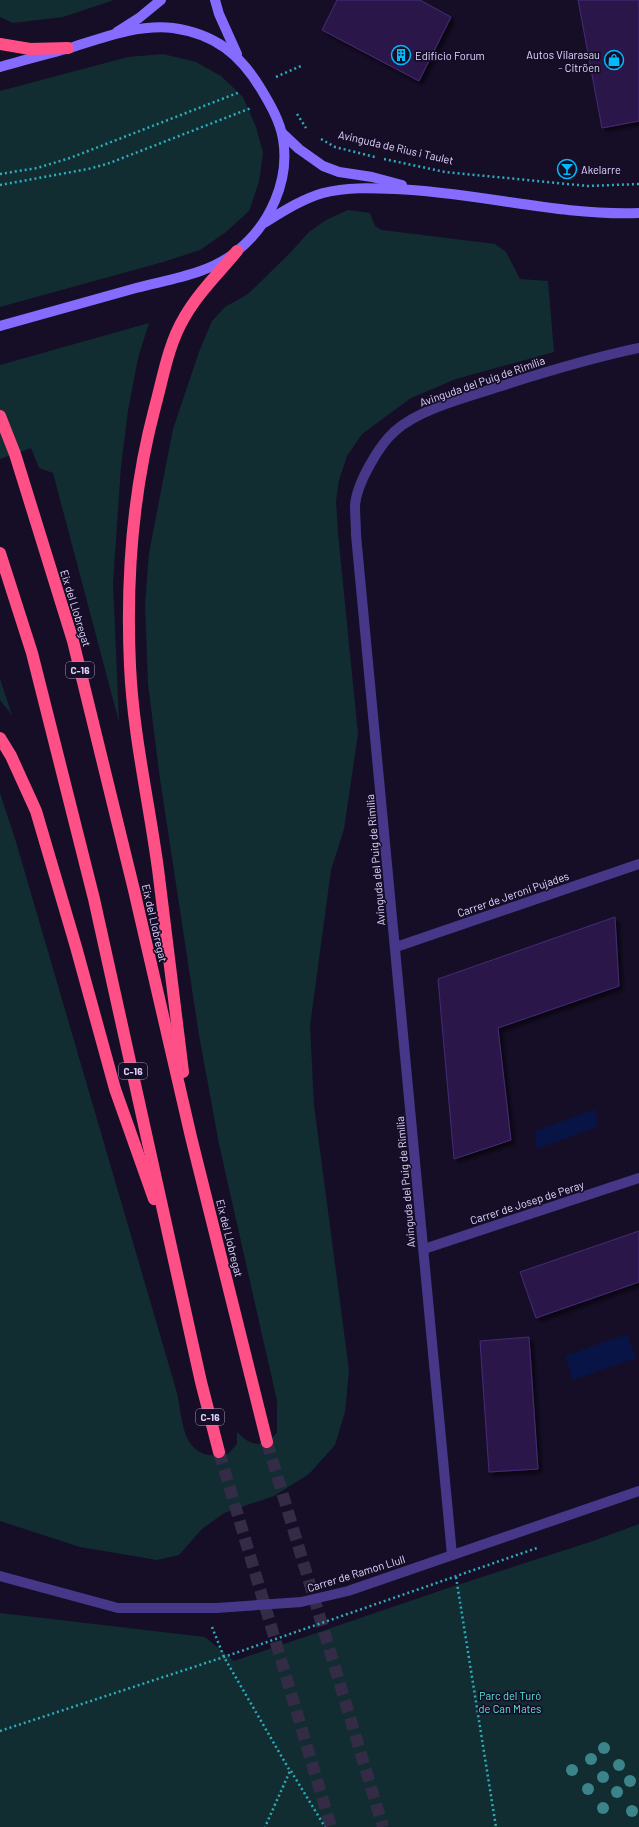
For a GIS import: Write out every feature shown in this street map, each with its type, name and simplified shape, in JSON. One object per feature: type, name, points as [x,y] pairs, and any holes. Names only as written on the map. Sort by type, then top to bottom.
[{"type":"highway","points":[[0,44],[30,49],[68,48]]},
{"type":"highway","points":[[192,1137],[158,870],[134,712],[130,666],[132,561],[138,497],[149,430],[173,341],[183,319],[195,301],[237,251]]},
{"type":"highway","name":"Eix del Llobregat","points":[[0,416],[15,454],[73,641],[267,1442]]},
{"type":"highway","name":"C-16","points":[[0,553],[32,653],[94,900],[137,1089],[170,1244],[218,1452]]},
{"type":"highway","points":[[0,738],[11,756],[36,811],[76,947],[115,1089],[170,1244]]},
{"type":"main road","points":[[111,36],[139,18],[160,0]]},
{"type":"main road","points":[[215,0],[219,14],[239,58]]},
{"type":"main road","points":[[0,67],[111,36],[141,30],[171,28],[196,33],[224,46],[239,58],[250,71],[268,101],[282,133],[284,158],[280,188],[264,223]]},
{"type":"main road","points":[[282,133],[299,149],[323,166],[339,172],[372,177],[421,190]]},
{"type":"main road","points":[[0,326],[185,276],[208,268],[237,251],[264,223],[299,203],[322,193],[352,188],[421,190],[560,209],[605,213],[639,213]]},
{"type":"street","name":"Avinguda del Puig de Rimília","points":[[452,1555],[396,947],[356,535],[355,503],[364,478],[377,451],[396,430],[417,416],[465,397],[566,366],[639,348]]},
{"type":"street","name":"Carrer de Jeroni Pujades","points":[[396,947],[639,864]]},
{"type":"street","name":"Carrer de Josep de Peray","points":[[424,1249],[639,1178]]},
{"type":"street","name":"Carrer de Ramon Llull","points":[[0,1576],[118,1608],[217,1608],[301,1602],[348,1591],[639,1492]]},
{"type":"path","points":[[0,174],[37,168],[70,158],[259,85],[303,65]]},
{"type":"path","points":[[0,185],[88,169],[107,164],[268,101]]},
{"type":"path","points":[[293,108],[310,134]]},
{"type":"path","name":"Avinguda de Rius i Taulet","points":[[316,137],[335,147],[445,172],[588,186],[639,184]]},
{"type":"path","points":[[0,1731],[224,1657],[544,1546]]},
{"type":"path","points":[[452,1555],[496,1827]]},
{"type":"path","points":[[224,1657],[290,1771],[326,1827]]},
{"type":"path","points":[[265,1827],[290,1771]]},
{"type":"green space","points":[[0,0],[114,0],[63,17],[13,23],[0,17]]},
{"type":"green space","points":[[163,54],[196,62],[221,76],[243,97],[256,127],[263,153],[259,182],[249,211],[226,232],[200,250],[163,262],[0,307],[0,91],[128,57]]},
{"type":"green space","points":[[348,210],[370,213],[375,226],[382,230],[495,244],[506,252],[520,279],[548,281],[554,352],[456,379],[411,398],[362,434],[347,456],[339,480],[336,501],[338,533],[358,734],[344,829],[331,870],[310,1026],[314,1105],[349,1370],[345,1412],[335,1445],[309,1474],[274,1496],[224,1513],[202,1529],[179,1555],[157,1560],[80,1547],[0,1521],[0,793],[16,842],[177,1393],[184,1430],[193,1447],[200,1452],[209,1455],[228,1454],[237,1444],[237,1432],[247,1441],[252,1443],[257,1444],[266,1441],[277,1433],[277,1401],[219,1144],[199,1035],[160,779],[148,684],[145,605],[149,553],[173,429],[199,352],[212,321],[225,307],[248,294],[309,232],[326,220]]},
{"type":"green space","points":[[149,323],[138,358],[128,411],[121,466],[113,583],[119,722],[53,473],[39,468],[31,448],[0,459],[0,365]]},
{"type":"green space","points":[[0,679],[12,715],[0,700]]},
{"type":"green space","name":"Parc del Turó de Can Mates","points":[[639,1524],[639,1827],[0,1827],[0,1613],[205,1637],[234,1661],[451,1587],[590,1542]]},
{"type":"shaded area","points":[[596,1109],[597,1127],[537,1149],[535,1131]]},
{"type":"shaded area","points":[[627,1334],[636,1358],[573,1380],[565,1356]]},
{"type":"building","name":"Edificio Forum","points":[[337,0],[420,0],[451,17],[419,81],[322,30]]},
{"type":"building","name":"Autos Vilarasau - Citröen","points":[[578,0],[639,0],[639,121],[602,128]]},
{"type":"building","points":[[615,917],[619,986],[498,1028],[511,1140],[454,1159],[438,979]]},
{"type":"building","points":[[639,1231],[639,1282],[536,1318],[520,1272]]},
{"type":"building","points":[[529,1337],[538,1469],[489,1472],[480,1341]]},
{"type":"tunnel","points":[[267,1442],[383,1827]]},
{"type":"tunnel","points":[[219,1452],[331,1827]]},
{"type":"place","name":"Edificio Forum","points":[[401,55]]},
{"type":"place","name":"Autos Vilarasau - Citröen","points":[[614,60]]},
{"type":"place","name":"Akelarre","points":[[567,169]]}]
